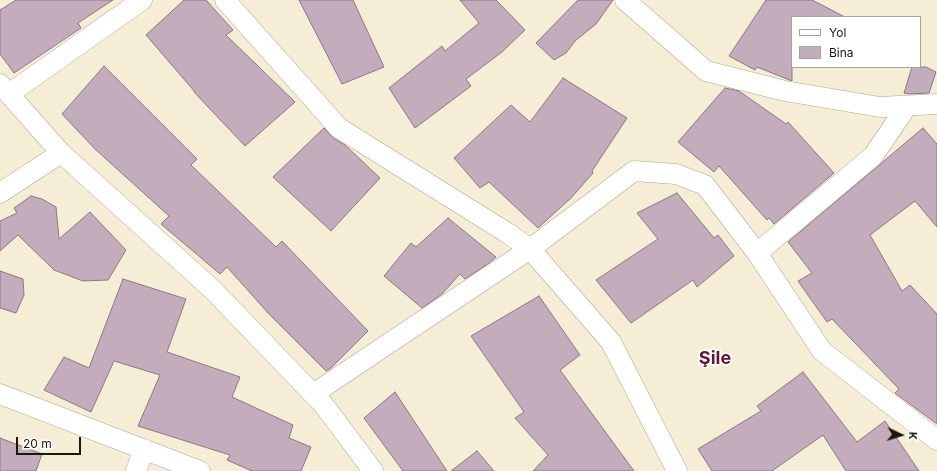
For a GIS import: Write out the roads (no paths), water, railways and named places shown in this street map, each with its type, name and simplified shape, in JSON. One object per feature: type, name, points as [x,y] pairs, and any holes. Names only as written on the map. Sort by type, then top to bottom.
[{"type":"street","points":[[142,0],[4,89],[61,152],[213,290],[323,404],[373,471]]},
{"type":"street","points":[[225,0],[339,128],[509,234],[530,249],[610,342],[677,471]]},
{"type":"street","points":[[625,0],[706,72],[784,91],[880,107],[937,104]]},
{"type":"street","points":[[756,253],[873,156],[907,106]]},
{"type":"street","points":[[0,193],[61,152]]},
{"type":"street","points":[[313,394],[530,249],[634,171],[676,174],[705,185],[756,253],[822,351],[937,440]]},
{"type":"street","points":[[0,394],[200,471]]},
{"type":"street","points":[[136,471],[144,450]]},
{"type":"district","name":"Şile","points":[[715,359]]}]
